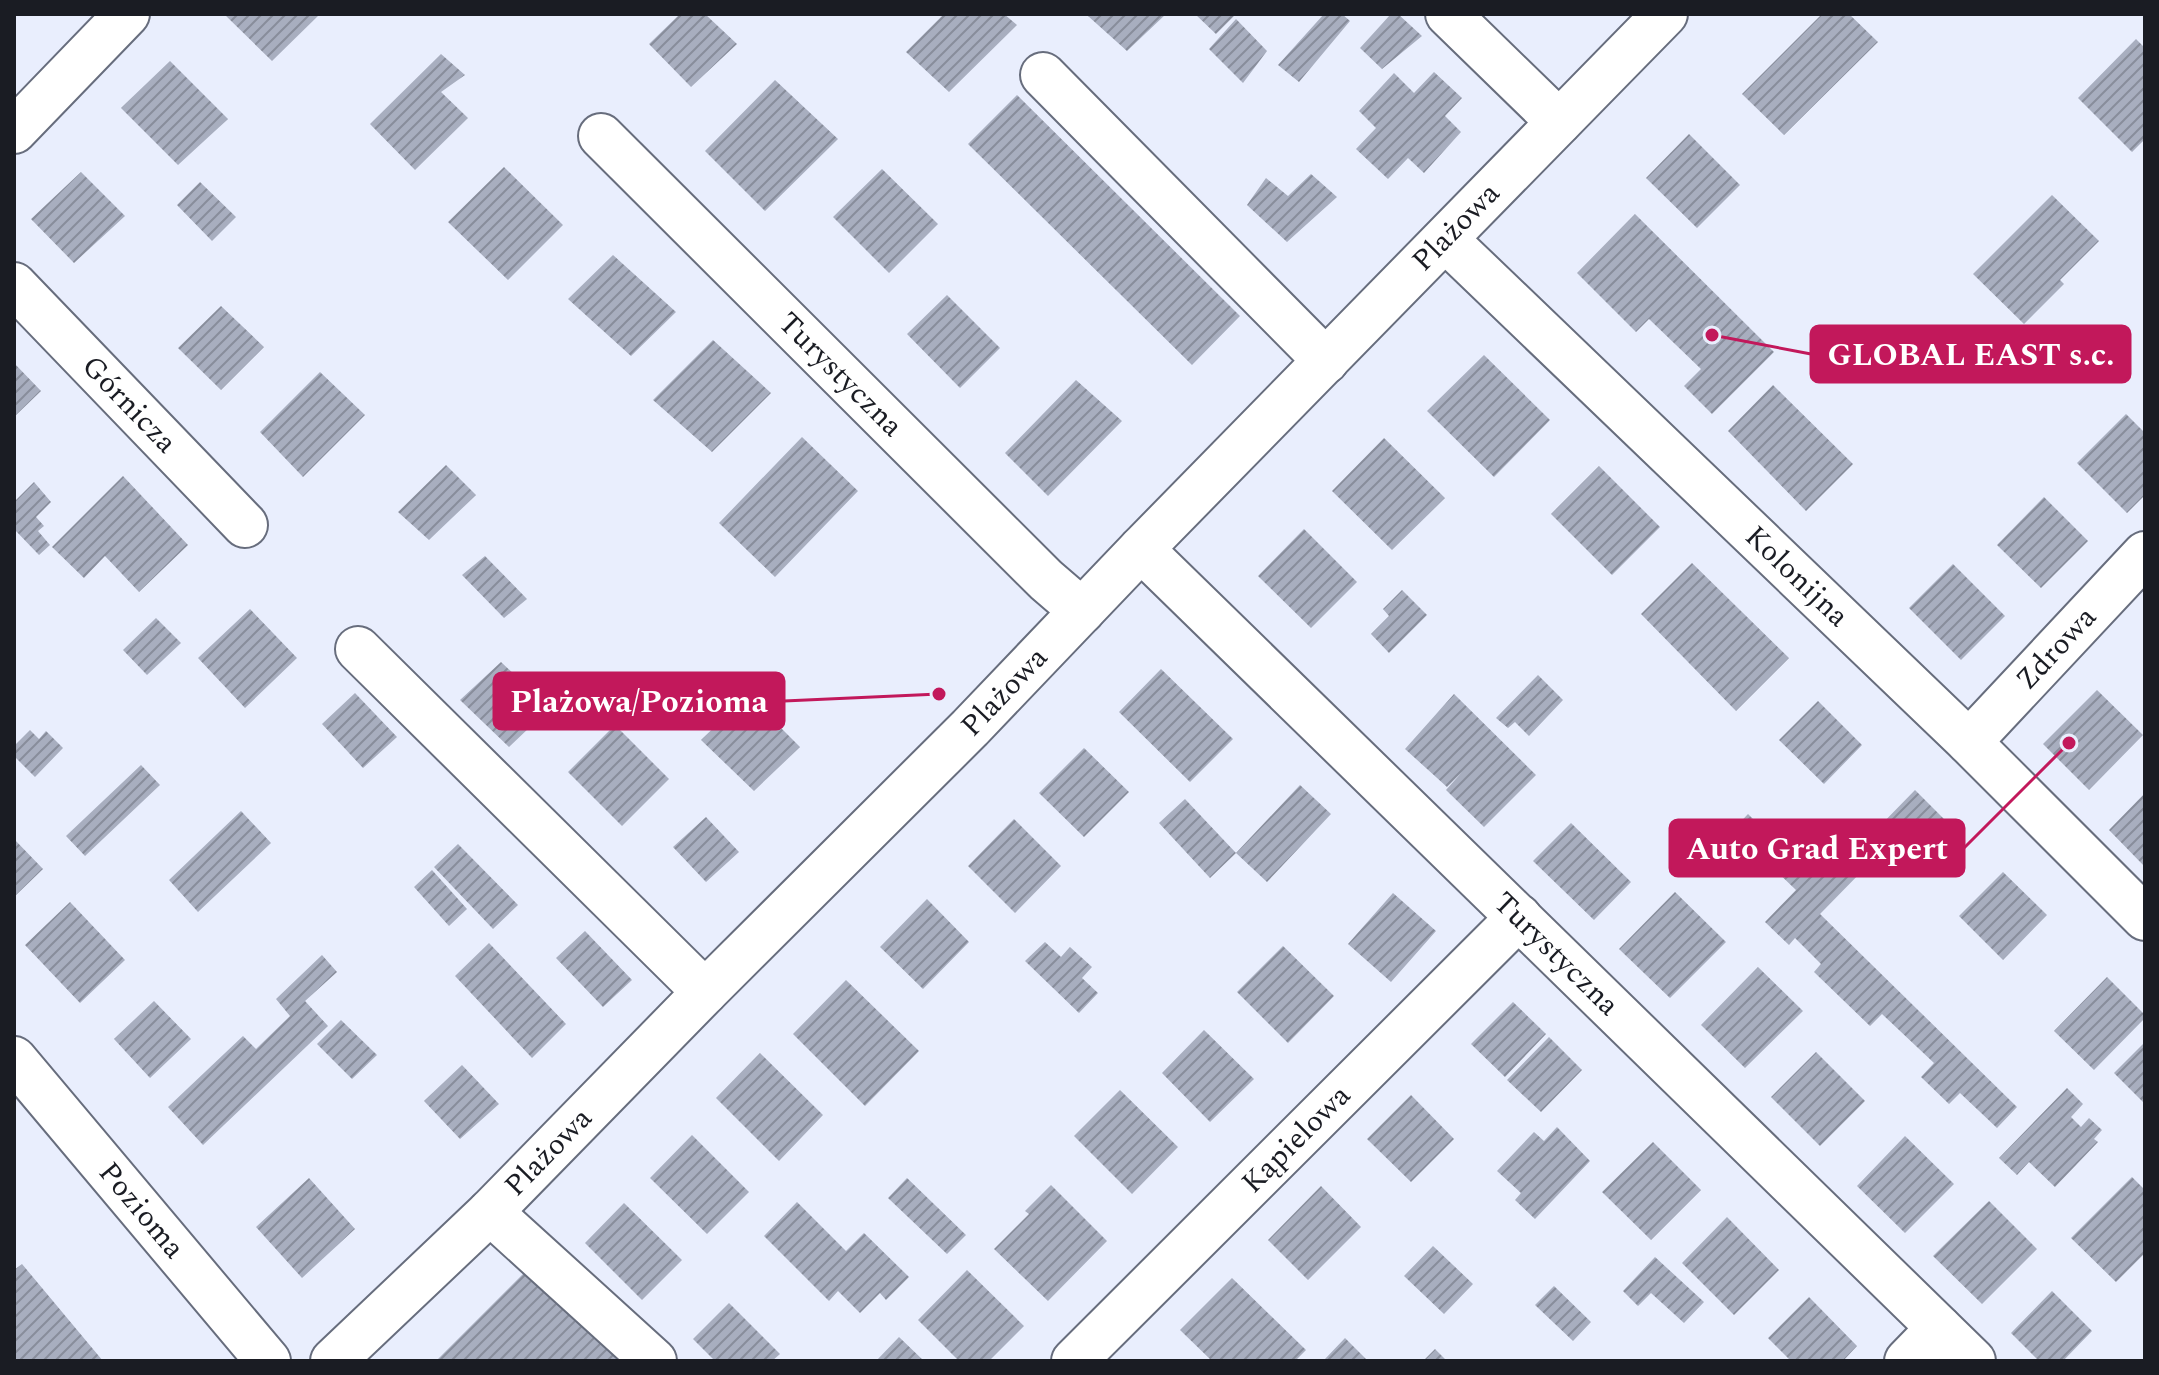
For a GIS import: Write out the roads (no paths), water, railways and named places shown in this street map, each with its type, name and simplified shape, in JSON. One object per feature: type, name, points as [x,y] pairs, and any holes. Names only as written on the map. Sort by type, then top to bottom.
[{"type":"street","points":[[14,131],[127,14]]},
{"type":"street","points":[[1448,14],[1559,122]]},
{"type":"street","name":"Plażowa","points":[[333,1361],[490,1212],[970,728],[1665,14]]},
{"type":"street","points":[[1043,75],[1326,361]]},
{"type":"street","name":"Turystyczna","points":[[601,136],[1046,580],[1082,611]]},
{"type":"street","name":"Kolonijna","points":[[1446,240],[1969,742],[2145,918]]},
{"type":"street","name":"Górnicza","points":[[14,285],[245,525]]},
{"type":"street","name":"Turystyczna","points":[[1141,549],[1973,1361]]},
{"type":"street","name":"Zdrowa","points":[[1969,742],[2145,554]]},
{"type":"street","points":[[358,649],[705,992]]},
{"type":"street","name":"Kąpielowa","points":[[1074,1361],[1519,917]]},
{"type":"street","name":"Pozioma","points":[[14,1059],[268,1361]]},
{"type":"street","points":[[490,1212],[654,1361]]},
{"type":"street","points":[[1907,1361],[1939,1328]]},
{"type":"place","name":"GLOBAL EAST s.c.","points":[[1712,335]]},
{"type":"place","name":"Plażowa/Pozioma","points":[[939,694]]},
{"type":"place","name":"Auto Grad Expert","points":[[2069,743]]}]
